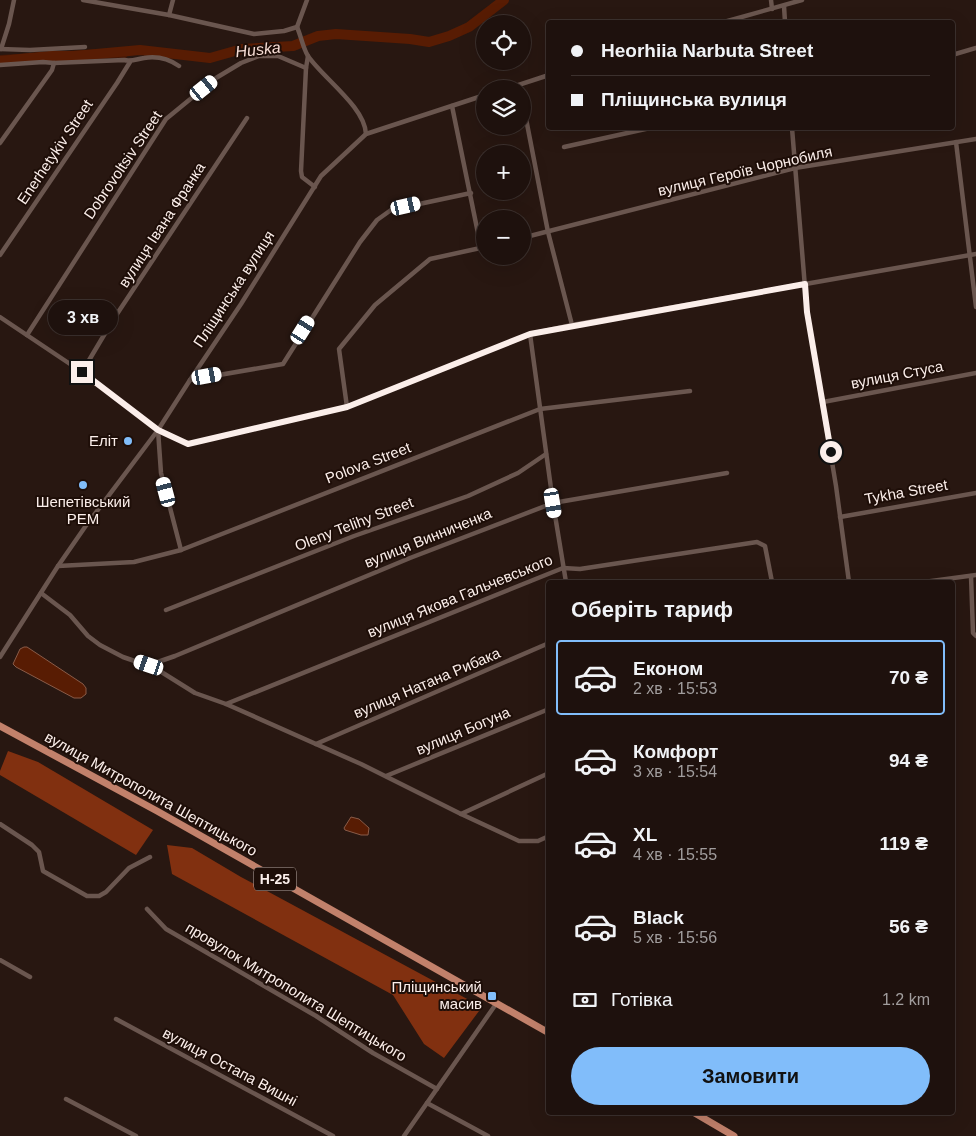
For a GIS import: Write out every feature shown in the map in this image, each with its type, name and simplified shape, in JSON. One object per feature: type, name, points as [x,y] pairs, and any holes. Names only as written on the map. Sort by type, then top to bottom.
[{"type":"main road","name":"вулиця Митрополита Шептицького","points":[[0,726],[156,811],[546,1031]]},
{"type":"main road","points":[[698,1115],[734,1136]]},
{"type":"street","points":[[14,0],[6,38],[1,49],[30,50],[85,47]]},
{"type":"street","points":[[83,0],[169,15],[254,34],[297,27]]},
{"type":"street","points":[[169,15],[173,0]]},
{"type":"street","points":[[307,0],[297,27],[308,56],[358,112],[366,124],[366,134]]},
{"type":"street","points":[[771,0],[772,9]]},
{"type":"street","points":[[731,20],[802,0]]},
{"type":"street","points":[[784,6],[785,20]]},
{"type":"street","points":[[955,54],[976,48]]},
{"type":"street","name":"Dobrovoltsiv Street","points":[[27,335],[166,118],[216,78],[241,62],[259,56],[278,56],[306,68]]},
{"type":"street","points":[[308,56],[301,171],[302,177],[315,187]]},
{"type":"street","points":[[0,66],[43,62],[124,60],[130,62],[158,57],[179,66]]},
{"type":"street","name":"Enerhetykiv Street","points":[[0,255],[130,62]]},
{"type":"street","points":[[0,143],[52,70],[54,63]]},
{"type":"street","points":[[531,82],[546,76]]},
{"type":"street","name":"Пліщинська вулиця","points":[[0,657],[85,527],[158,430],[241,304],[321,176],[366,134],[476,98]]},
{"type":"street","points":[[452,106],[476,216]]},
{"type":"street","name":"вулиця Івана Франка","points":[[82,372],[113,320],[247,118]]},
{"type":"street","points":[[564,147],[641,130]]},
{"type":"street","points":[[792,130],[807,312],[823,402],[849,580]]},
{"type":"street","points":[[529,135],[548,232],[572,325]]},
{"type":"street","name":"вулиця Героїв Чорнобиля","points":[[531,236],[795,168],[976,139]]},
{"type":"street","points":[[956,142],[976,307]]},
{"type":"street","points":[[190,380],[283,364],[350,257],[377,220],[391,210],[471,193]]},
{"type":"street","points":[[347,407],[339,349],[376,306],[430,259],[476,249]]},
{"type":"street","points":[[0,318],[82,372],[158,430],[188,444],[347,407],[530,334],[976,254]]},
{"type":"street","points":[[530,334],[566,580]]},
{"type":"street","name":"вулиця Стуса","points":[[823,402],[976,373]]},
{"type":"street","name":"Polova Street","points":[[58,566],[134,562],[181,550],[540,409],[690,391]]},
{"type":"street","points":[[158,430],[161,473],[181,550]]},
{"type":"street","name":"Oleny Telihy Street","points":[[166,610],[354,536],[468,496],[518,473],[546,454]]},
{"type":"street","name":"вулиця Винниченка","points":[[149,665],[175,656],[410,558],[553,503],[727,473]]},
{"type":"street","name":"Tykha Street","points":[[840,517],[976,493]]},
{"type":"street","name":"вулиця Якова Гальчевського","points":[[226,704],[563,568],[580,569],[757,542],[765,546],[772,580]]},
{"type":"street","points":[[941,580],[974,576],[973,633],[976,636]]},
{"type":"street","points":[[41,593],[70,615],[88,636],[100,645],[112,652],[149,665],[195,693],[226,704],[316,744],[519,841],[538,841],[546,837]]},
{"type":"street","name":"вулиця Натана Рибака","points":[[316,744],[546,645]]},
{"type":"street","name":"вулиця Богуна","points":[[386,776],[546,710]]},
{"type":"street","points":[[461,814],[546,774]]},
{"type":"street","points":[[0,824],[32,845],[39,852],[43,871],[88,896],[99,896],[106,892],[129,868],[150,857]]},
{"type":"street","name":"провулок Митрополита Шептицького","points":[[146,910],[166,929],[316,1016],[373,1053],[436,1089]]},
{"type":"street","points":[[0,960],[30,978]]},
{"type":"street","points":[[404,1136],[496,1004]]},
{"type":"street","name":"вулиця Остапа Вишні","points":[[116,1019],[333,1136]]},
{"type":"street","points":[[66,1099],[136,1136]]},
{"type":"street","points":[[427,1103],[488,1136]]},
{"type":"shaded area","points":[[135,47],[126,58],[35,60],[0,65],[0,55]]},
{"type":"shaded area","points":[[27,647],[83,684],[86,688],[86,694],[81,698],[74,698],[16,667],[13,664],[20,649]]},
{"type":"shaded area","points":[[8,751],[38,762],[153,830],[136,855],[0,775]]},
{"type":"shaded area","points":[[351,817],[359,819],[369,828],[368,835],[345,830],[344,828]]},
{"type":"shaded area","points":[[167,845],[192,848],[241,877],[482,1007],[444,1058],[424,1044],[393,995],[172,874]]},
{"type":"waterway","name":"Huska","points":[[0,61],[140,50],[210,58],[242,49],[293,46],[318,36],[336,34],[429,42],[469,27],[504,0]]},
{"type":"place","name":"Еліт","points":[[128,441]]},
{"type":"place","name":"Шепетівський РЕМ","points":[[83,485]]},
{"type":"place","name":"Пліщинський масив","points":[[492,996]]},
{"type":"route","points":[[82,372],[158,430],[188,444],[347,407],[530,334],[805,284],[807,312],[831,452]]}]
